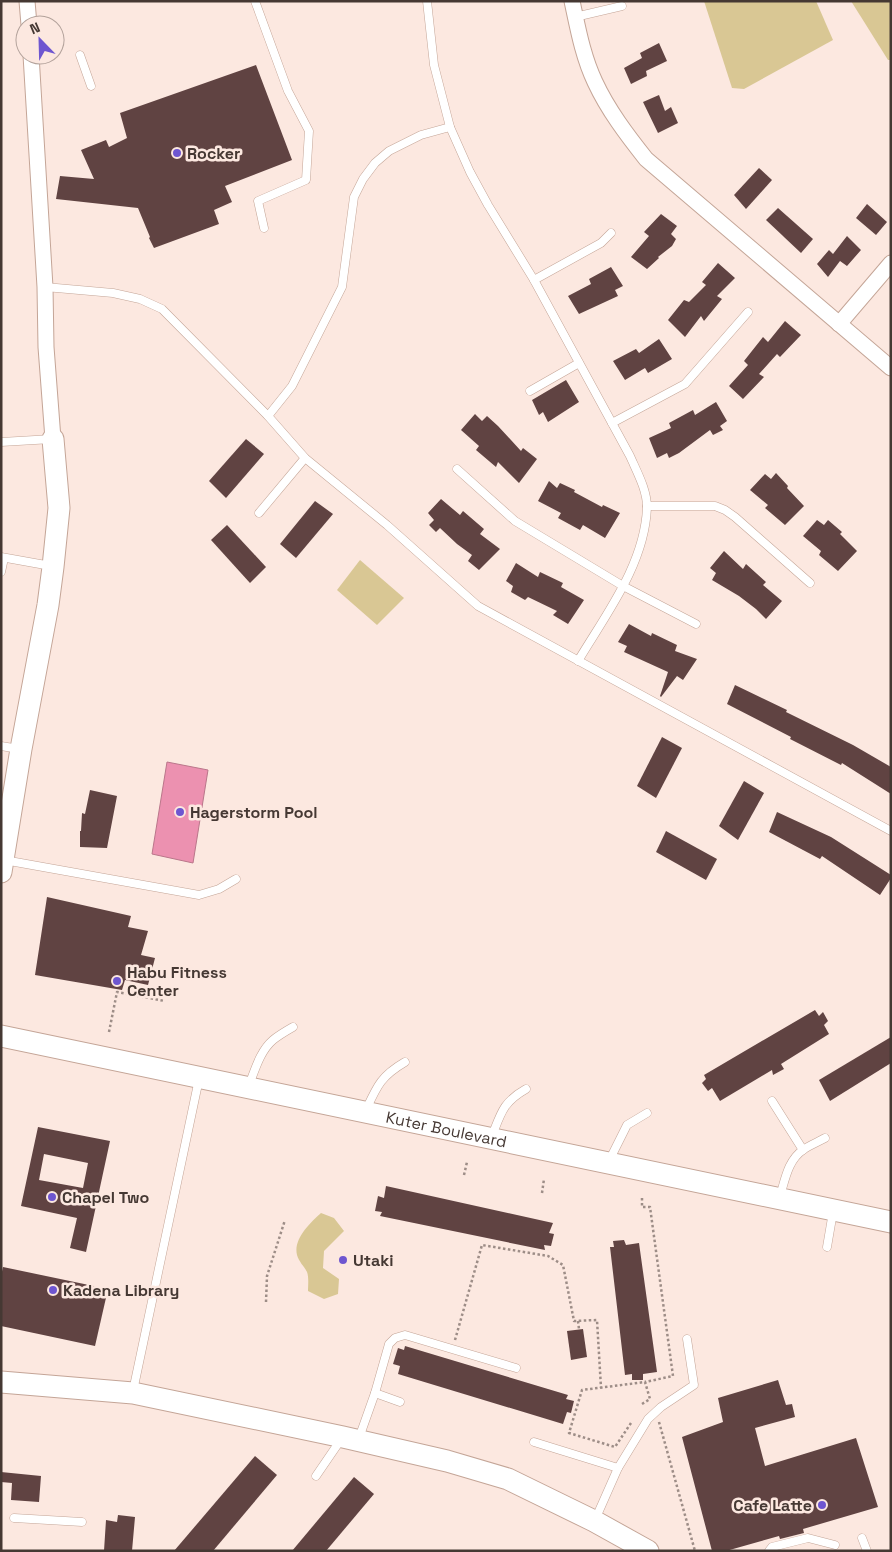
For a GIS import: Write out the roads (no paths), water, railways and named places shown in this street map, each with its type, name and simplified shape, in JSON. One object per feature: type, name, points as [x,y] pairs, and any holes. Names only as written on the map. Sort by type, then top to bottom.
[{"type":"street","points":[[27,1],[28,15]]},
{"type":"street","points":[[572,1],[586,60],[595,82],[619,124],[646,159],[891,368]]},
{"type":"street","points":[[3,866],[11,748],[48,606],[58,508],[46,347],[45,288],[32,65]]},
{"type":"street","points":[[839,324],[891,263]]},
{"type":"street","name":"Kuter Boulevard","points":[[1,1036],[891,1222]]},
{"type":"street","points":[[1,1382],[132,1393],[447,1461],[508,1479],[648,1551]]},
{"type":"lane","points":[[254,1],[288,91],[309,131],[306,180],[258,201],[264,228]]},
{"type":"lane","points":[[427,1],[434,65],[450,127],[470,172],[534,280],[630,456],[642,483],[647,506],[637,556],[623,586],[578,661]]},
{"type":"lane","points":[[575,16],[622,6]]},
{"type":"lane","points":[[80,55],[91,86]]},
{"type":"lane","points":[[268,416],[292,386],[342,287],[354,197],[362,179],[375,163],[389,151],[421,135],[450,127]]},
{"type":"lane","points":[[534,280],[601,244],[610,233]]},
{"type":"lane","points":[[45,288],[113,293],[140,298],[162,309],[268,416],[305,458],[387,525],[478,606],[891,831]]},
{"type":"lane","points":[[612,423],[685,384],[748,312]]},
{"type":"lane","points":[[530,391],[579,362]]},
{"type":"lane","points":[[1,442],[53,439]]},
{"type":"lane","points":[[259,513],[305,458]]},
{"type":"lane","points":[[457,469],[515,521],[623,586],[696,624]]},
{"type":"lane","points":[[647,506],[715,506],[725,510],[810,583]]},
{"type":"lane","points":[[1,572],[2,558],[53,567]]},
{"type":"lane","points":[[3,866],[199,896],[219,889],[236,879]]},
{"type":"lane","points":[[248,1087],[260,1056],[266,1047],[274,1039],[293,1027]]},
{"type":"lane","points":[[365,1112],[384,1076],[405,1062]]},
{"type":"lane","points":[[132,1393],[199,1077]]},
{"type":"lane","points":[[492,1138],[508,1102],[526,1089]]},
{"type":"lane","points":[[772,1101],[803,1150]]},
{"type":"lane","points":[[608,1162],[626,1125],[647,1113]]},
{"type":"lane","points":[[779,1198],[789,1167],[795,1156],[825,1138]]},
{"type":"lane","points":[[827,1247],[834,1210]]},
{"type":"lane","points":[[316,1476],[351,1439],[375,1393],[389,1344],[395,1338],[405,1335],[516,1368]]},
{"type":"lane","points":[[594,1522],[618,1468],[648,1419],[661,1406],[694,1385],[687,1339]]},
{"type":"lane","points":[[375,1393],[400,1402]]},
{"type":"lane","points":[[534,1442],[618,1468]]},
{"type":"lane","points":[[14,1518],[82,1522]]},
{"type":"lane","points":[[769,1551],[772,1547],[808,1538],[835,1545]]},
{"type":"lane","points":[[862,1538],[866,1551]]},
{"type":"place","name":"Rocker","points":[[177,153]]},
{"type":"place","name":"Hagerstorm Pool","points":[[180,812]]},
{"type":"place","name":"Habu Fitness Center","points":[[117,981]]},
{"type":"place","name":"Chapel Two","points":[[52,1197]]},
{"type":"place","name":"Utaki","points":[[343,1260]]},
{"type":"place","name":"Kadena Library","points":[[53,1290]]},
{"type":"place","name":"Cafe Latte","points":[[822,1505]]}]
